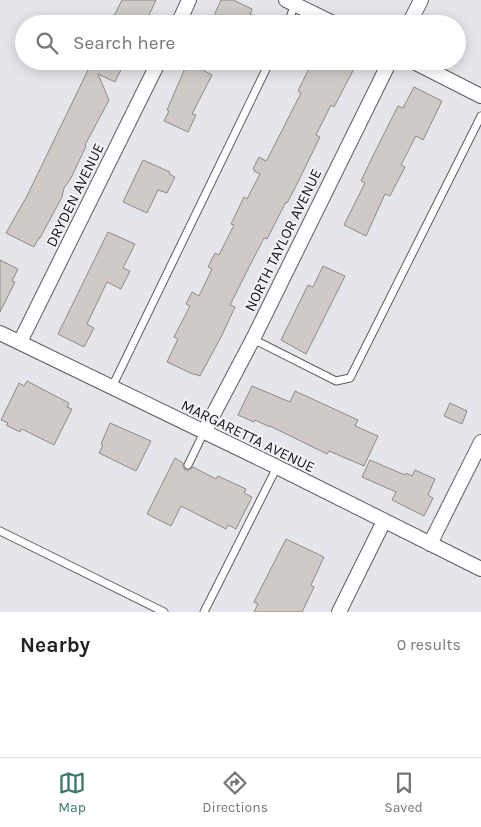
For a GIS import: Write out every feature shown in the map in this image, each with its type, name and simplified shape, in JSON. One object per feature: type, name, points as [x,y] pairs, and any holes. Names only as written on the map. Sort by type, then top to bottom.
[{"type":"street","points":[[182,15],[190,0]]},
{"type":"street","points":[[414,15],[421,0]]},
{"type":"street","points":[[292,1],[318,15]]},
{"type":"street","name":"DRYDEN AVENUE","points":[[20,342],[155,70]]},
{"type":"street","name":"NORTH TAYLOR AVENUE","points":[[204,432],[253,339],[386,70]]},
{"type":"street","points":[[430,70],[481,96]]},
{"type":"street","name":"MARGARETTA AVENUE","points":[[0,333],[277,467],[481,569]]},
{"type":"street","points":[[430,544],[481,442]]},
{"type":"street","points":[[338,612],[384,521]]},
{"type":"lane","points":[[290,15],[292,1]]},
{"type":"lane","points":[[112,387],[266,70]]},
{"type":"lane","points":[[253,339],[336,381],[350,378],[481,116]]},
{"type":"lane","points":[[188,465],[204,432]]},
{"type":"lane","points":[[204,612],[277,467]]},
{"type":"lane","points":[[0,531],[164,612]]},
{"type":"building","points":[[122,0],[156,0],[149,15],[114,15]]},
{"type":"building","points":[[221,0],[233,0],[252,9],[250,14],[252,15],[214,15]]},
{"type":"building","points":[[88,70],[121,70],[115,82],[98,74],[109,100],[85,145],[71,178],[64,188],[62,197],[34,247],[6,233],[27,196]]},
{"type":"building","points":[[184,70],[203,70],[212,75],[192,114],[196,115],[188,132],[164,121],[169,111],[167,110]]},
{"type":"building","points":[[308,70],[353,70],[334,107],[331,105],[316,135],[320,137],[295,188],[267,239],[264,238],[230,305],[235,307],[222,335],[200,376],[195,375],[167,362],[178,339],[174,337],[190,306],[186,304],[192,292],[199,296],[212,269],[208,267],[215,253],[219,255],[234,225],[231,224],[244,197],[247,199],[260,174],[253,169],[259,157],[266,161],[268,158],[301,93],[298,91]]},
{"type":"building","points":[[414,87],[442,101],[423,140],[416,136],[401,165],[405,167],[390,196],[385,194],[366,236],[344,225],[365,183],[361,181],[398,106],[403,108]]},
{"type":"building","points":[[143,160],[170,172],[169,174],[175,177],[167,193],[158,190],[147,213],[123,202]]},
{"type":"building","points":[[108,232],[135,244],[123,268],[130,271],[121,289],[107,282],[87,324],[94,328],[84,347],[58,334]]},
{"type":"building","points":[[0,260],[18,269],[12,281],[15,282],[0,312]]},
{"type":"building","points":[[323,266],[345,276],[306,354],[281,340],[308,285],[313,287]]},
{"type":"building","points":[[27,381],[69,403],[67,407],[72,409],[54,445],[21,429],[20,432],[6,425],[8,423],[1,420],[19,383],[24,386]]},
{"type":"building","points":[[252,386],[290,402],[295,391],[358,420],[355,426],[378,436],[364,466],[329,451],[327,454],[270,426],[238,415]]},
{"type":"building","points":[[450,403],[467,411],[462,424],[444,416]]},
{"type":"building","points":[[110,423],[151,441],[136,471],[99,453]]},
{"type":"building","points":[[175,458],[183,463],[185,470],[193,467],[216,479],[218,476],[246,489],[244,493],[252,497],[236,529],[228,525],[226,529],[181,506],[171,526],[147,514]]},
{"type":"building","points":[[370,460],[405,475],[406,473],[412,476],[415,470],[435,479],[428,495],[433,498],[424,516],[392,500],[396,492],[362,477]]},
{"type":"building","points":[[286,539],[324,557],[311,585],[314,587],[302,612],[254,612],[258,604],[254,602]]}]
